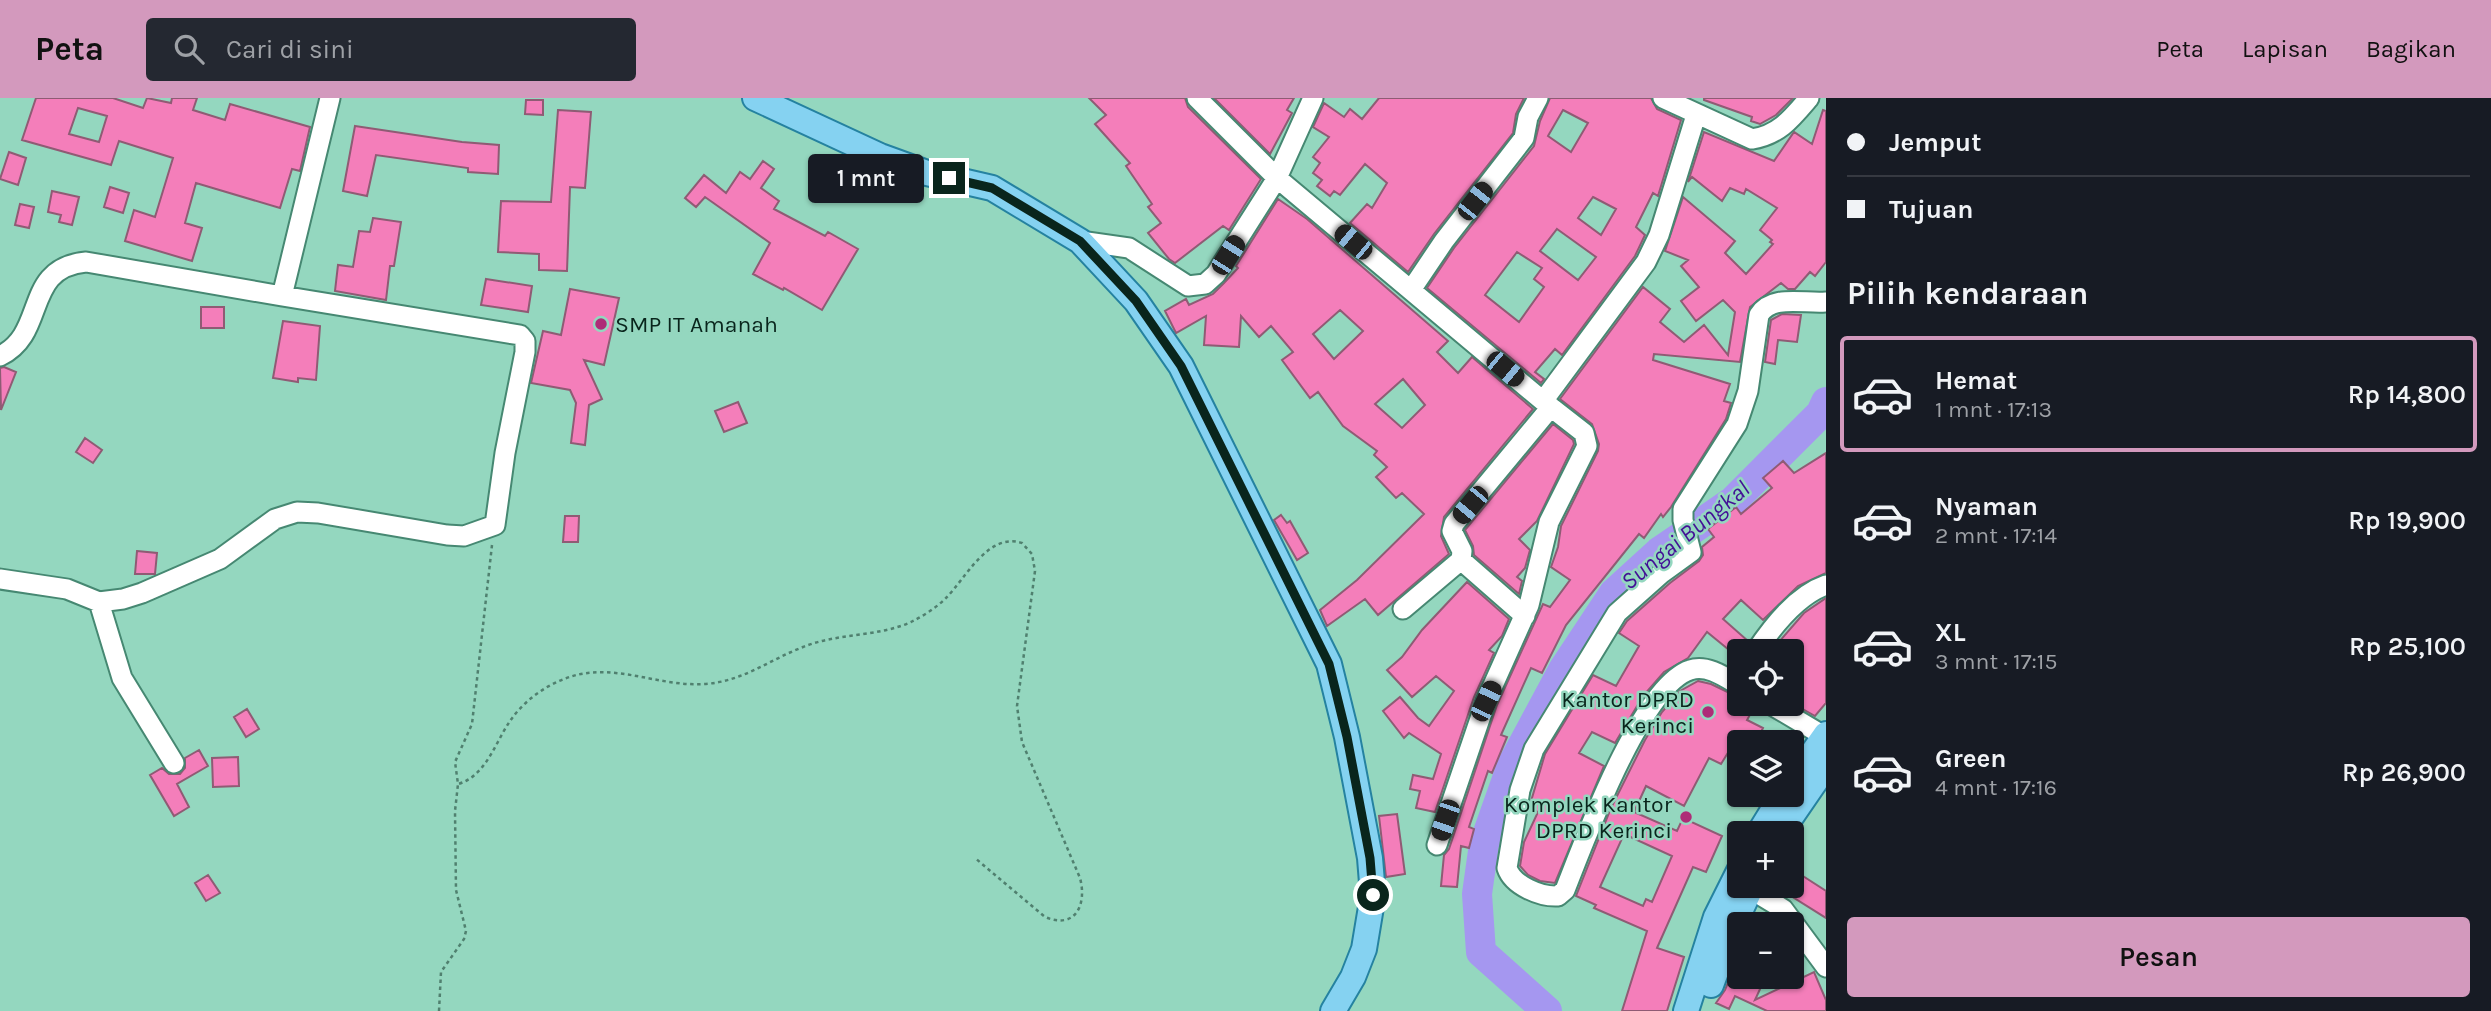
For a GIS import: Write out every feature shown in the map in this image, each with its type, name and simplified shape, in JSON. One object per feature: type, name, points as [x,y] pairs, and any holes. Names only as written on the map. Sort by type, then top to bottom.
[{"type":"main road","points":[[755,98],[880,156],[927,173],[992,188],[1080,241],[1136,301],[1181,366],[1329,664],[1347,737],[1370,858],[1373,895],[1364,949],[1353,976],[1333,1011]]},
{"type":"main road","points":[[1804,765],[1825,735]]},
{"type":"main road","points":[[1777,821],[1826,765]]},
{"type":"main road","points":[[1686,1011],[1716,918],[1733,898]]},
{"type":"main road","points":[[1703,1011],[1742,898]]},
{"type":"street","points":[[282,296],[330,98]]},
{"type":"street","points":[[1197,98],[1277,178],[1584,433],[1588,443],[1549,523],[1525,616],[1486,701],[1437,845]]},
{"type":"street","points":[[1080,241],[1129,248],[1159,265],[1181,283],[1195,287],[1205,284],[1216,274],[1277,178],[1313,98]]},
{"type":"street","points":[[1411,290],[1444,241],[1524,138],[1528,117],[1538,98]]},
{"type":"street","points":[[1663,98],[1752,139],[1765,137],[1787,123],[1809,98]]},
{"type":"street","points":[[1402,609],[1461,560],[1462,551],[1452,531],[1454,524],[1547,404],[1646,262],[1659,235],[1696,115]]},
{"type":"street","points":[[0,356],[18,344],[51,275],[71,263],[86,262],[520,335],[524,341],[525,352],[505,453],[495,524],[464,536],[297,512],[275,519],[220,559],[123,599],[99,602],[67,589],[0,579]]},
{"type":"street","points":[[1727,677],[1715,671],[1693,668],[1678,675],[1669,684],[1637,730],[1612,774],[1562,893],[1550,896],[1521,885],[1511,877],[1507,868],[1518,799],[1534,749],[1617,613],[1691,550],[1683,520],[1685,504],[1728,442],[1737,424],[1748,391],[1757,321],[1762,310],[1775,302],[1826,302]]},
{"type":"street","points":[[1461,560],[1525,616]]},
{"type":"street","points":[[1764,639],[1799,601],[1826,585]]},
{"type":"street","points":[[99,602],[122,678],[174,763]]},
{"type":"street","points":[[1791,716],[1825,735]]},
{"type":"street","points":[[1769,898],[1783,909],[1826,967]]},
{"type":"path","points":[[439,1011],[441,972],[464,939],[466,931],[456,890],[455,811],[458,784],[454,762],[472,724],[495,524]]},
{"type":"path","points":[[458,784],[478,774],[512,718],[524,705],[562,679],[597,670],[681,684],[728,681],[752,673],[802,647],[904,625],[945,600],[991,548],[1000,542],[1015,541],[1027,547],[1035,571],[1017,706],[1022,742],[1080,878],[1084,893],[1080,907],[1071,918],[1065,920],[1045,917],[975,858]]},
{"type":"building","points":[[36,98],[113,98],[143,108],[147,98],[171,103],[172,98],[197,98],[193,110],[225,120],[230,104],[310,127],[300,171],[292,169],[280,208],[196,183],[185,223],[202,228],[192,261],[125,241],[134,210],[155,217],[173,158],[119,141],[111,165],[22,140]],"holes":[[[78,108],[107,116],[99,142],[69,134]]]},
{"type":"building","points":[[1089,98],[1185,98],[1188,107],[1261,179],[1229,230],[1223,226],[1175,263],[1169,259],[1148,233],[1161,223],[1148,207],[1152,204],[1126,166],[1130,163],[1095,124],[1106,115]]},
{"type":"building","points":[[1214,98],[1294,98],[1287,110],[1292,113],[1270,154]]},
{"type":"building","points":[[1379,98],[1524,98],[1516,114],[1513,133],[1434,234],[1408,272],[1350,223],[1367,204],[1372,208],[1387,183],[1365,164],[1340,195],[1334,191],[1330,196],[1317,186],[1322,180],[1313,173],[1320,163],[1313,157],[1329,137],[1313,127],[1324,103],[1344,117],[1350,109],[1362,119]]},
{"type":"building","points":[[1550,98],[1651,98],[1657,109],[1681,120],[1658,196],[1653,193],[1636,227],[1645,235],[1635,256],[1562,355],[1555,349],[1535,372],[1544,379],[1541,383],[1427,288],[1454,248],[1534,146],[1540,121]],"holes":[[[1563,110],[1588,123],[1571,152],[1548,136]],[[1593,197],[1616,209],[1601,235],[1578,218]],[[1557,229],[1596,257],[1578,280],[1540,251]],[[1517,252],[1542,268],[1534,279],[1544,287],[1519,322],[1485,295]]]},
{"type":"building","points":[[1704,98],[1793,98],[1776,115],[1760,124],[1751,121],[1752,117]]},
{"type":"building","points":[[526,100],[543,100],[543,115],[525,114]]},
{"type":"building","points":[[558,110],[591,112],[585,188],[570,187],[567,271],[539,270],[539,254],[498,252],[501,201],[551,202]]},
{"type":"building","points":[[1823,110],[1826,111],[1826,262],[1815,276],[1810,272],[1795,289],[1788,289],[1781,283],[1750,307],[1740,362],[1654,354],[1653,360],[1730,384],[1724,401],[1731,403],[1726,419],[1671,507],[1663,517],[1661,514],[1644,538],[1639,534],[1566,625],[1542,673],[1531,668],[1501,735],[1507,737],[1492,773],[1488,771],[1469,827],[1474,829],[1469,848],[1461,846],[1457,887],[1441,886],[1444,855],[1449,849],[1497,705],[1543,604],[1550,607],[1570,580],[1551,567],[1561,526],[1599,444],[1592,424],[1560,399],[1643,287],[1670,309],[1660,322],[1684,342],[1704,325],[1728,355],[1735,312],[1723,300],[1696,321],[1681,301],[1699,287],[1681,266],[1688,260],[1665,251],[1683,197],[1735,241],[1725,253],[1746,274],[1773,244],[1760,230],[1777,208],[1746,189],[1744,194],[1730,188],[1722,201],[1692,177],[1688,182],[1704,132],[1774,161],[1794,132],[1812,144]]},
{"type":"building","points":[[355,126],[499,145],[498,174],[468,172],[468,168],[376,155],[367,196],[343,191]]},
{"type":"building","points":[[9,152],[26,158],[18,185],[0,179]]},
{"type":"building","points":[[763,161],[774,169],[761,188],[779,201],[774,209],[825,236],[828,232],[858,249],[822,310],[753,274],[770,243],[705,197],[696,207],[685,198],[704,175],[726,193],[740,172],[750,179]]},
{"type":"building","points":[[110,187],[129,193],[123,213],[104,207]]},
{"type":"building","points":[[52,191],[79,197],[72,225],[59,222],[61,215],[48,212]]},
{"type":"building","points":[[1278,199],[1307,219],[1448,341],[1437,352],[1458,373],[1472,357],[1533,409],[1444,517],[1441,536],[1449,554],[1378,615],[1365,599],[1327,626],[1320,610],[1357,580],[1424,514],[1402,493],[1396,498],[1376,477],[1387,467],[1374,455],[1377,451],[1343,426],[1318,392],[1310,398],[1282,360],[1293,352],[1271,326],[1259,337],[1241,316],[1239,347],[1204,345],[1206,316],[1176,333],[1165,311],[1186,299],[1189,305],[1213,294],[1238,268],[1236,266]],"holes":[[[1340,310],[1363,331],[1334,359],[1313,334]],[[1403,379],[1425,405],[1402,428],[1375,404]]]},
{"type":"building","points":[[20,204],[34,207],[29,228],[15,225]]},
{"type":"building","points":[[373,218],[401,222],[394,266],[390,266],[386,300],[335,291],[338,265],[353,267],[359,231],[370,232]]},
{"type":"building","points":[[486,279],[532,286],[528,312],[481,305]]},
{"type":"building","points":[[570,289],[619,298],[604,365],[584,360],[602,399],[589,405],[585,445],[571,443],[576,403],[570,390],[531,383],[543,331],[561,335]]},
{"type":"building","points":[[201,307],[224,307],[224,328],[201,328]]},
{"type":"building","points":[[1782,314],[1801,315],[1797,342],[1778,340],[1775,364],[1765,362],[1771,320]]},
{"type":"building","points":[[283,321],[320,326],[316,380],[298,378],[298,382],[273,378]]},
{"type":"building","points":[[0,368],[16,372],[1,410]]},
{"type":"building","points":[[738,402],[747,423],[724,432],[715,411]]},
{"type":"building","points":[[1553,424],[1573,440],[1574,444],[1537,521],[1519,539],[1530,550],[1525,568],[1517,577],[1522,581],[1519,594],[1474,555],[1473,546],[1465,530]]},
{"type":"building","points":[[85,438],[102,450],[93,463],[76,452]]},
{"type":"building","points":[[1826,453],[1826,573],[1798,586],[1763,620],[1741,600],[1723,619],[1746,639],[1727,639],[1727,648],[1707,632],[1688,658],[1664,672],[1643,696],[1615,743],[1592,732],[1579,753],[1604,766],[1555,883],[1540,881],[1528,875],[1520,866],[1524,842],[1538,812],[1529,808],[1545,754],[1593,675],[1616,686],[1639,646],[1619,633],[1627,621],[1699,561],[1703,555],[1702,547],[1714,537],[1708,529],[1736,507],[1741,514],[1772,488],[1763,478],[1783,461],[1794,473]]},
{"type":"building","points":[[1281,515],[1287,523],[1290,521],[1308,553],[1297,560],[1274,520]]},
{"type":"building","points":[[565,516],[579,516],[578,542],[563,542]]},
{"type":"building","points":[[137,551],[157,553],[155,574],[135,574]]},
{"type":"building","points":[[1467,582],[1509,619],[1502,636],[1489,650],[1494,653],[1474,697],[1435,812],[1416,808],[1420,791],[1410,789],[1413,775],[1433,779],[1441,754],[1409,733],[1404,738],[1383,711],[1400,697],[1418,718],[1429,726],[1454,691],[1436,676],[1412,697],[1387,670],[1402,657],[1422,630]]},
{"type":"building","points":[[1826,598],[1826,703],[1815,716],[1804,710],[1804,639],[1781,639],[1804,613]]},
{"type":"building","points":[[1698,681],[1727,692],[1727,716],[1749,716],[1747,720],[1763,728],[1727,730],[1727,754],[1721,764],[1709,758],[1684,806],[1646,786],[1634,812],[1677,831],[1683,818],[1722,836],[1706,872],[1693,867],[1657,948],[1684,957],[1667,1011],[1622,1011],[1647,931],[1594,908],[1596,905],[1576,896],[1611,808],[1662,712],[1680,691]],"holes":[[[1624,834],[1672,856],[1652,902],[1646,899],[1643,906],[1600,887]]]},
{"type":"building","points":[[247,709],[259,729],[246,737],[234,717]]},
{"type":"building","points":[[199,750],[208,766],[177,784],[189,807],[174,816],[150,775],[162,768],[169,774],[180,774],[185,768],[185,758]]},
{"type":"building","points":[[238,757],[239,786],[213,787],[212,758]]},
{"type":"building","points":[[1397,814],[1405,874],[1386,877],[1379,816]]},
{"type":"building","points":[[208,875],[220,893],[206,901],[195,883]]},
{"type":"building","points":[[1804,877],[1826,891],[1826,918],[1794,898],[1804,898]]},
{"type":"building","points":[[1814,972],[1826,1000],[1826,1011],[1767,1011],[1735,996],[1729,1009],[1716,1003],[1727,985],[1727,989],[1760,989],[1755,1000],[1778,989],[1804,989],[1804,977]]},
{"type":"waterway","name":"Sungai Bungkal","points":[[1547,1011],[1481,952],[1477,894],[1484,844],[1512,765],[1563,670],[1614,593],[1659,552],[1732,502],[1821,413],[1826,402]]},
{"type":"place","name":"SMP IT Amanah","points":[[601,324]]},
{"type":"place","name":"Kantor DPRD Kerinci","points":[[1708,712]]},
{"type":"place","name":"Komplek Kantor DPRD Kerinci","points":[[1686,817]]},
{"type":"route","points":[[949,178],[992,188],[1080,241],[1136,301],[1181,366],[1329,664],[1347,737],[1370,858],[1373,895]]}]
